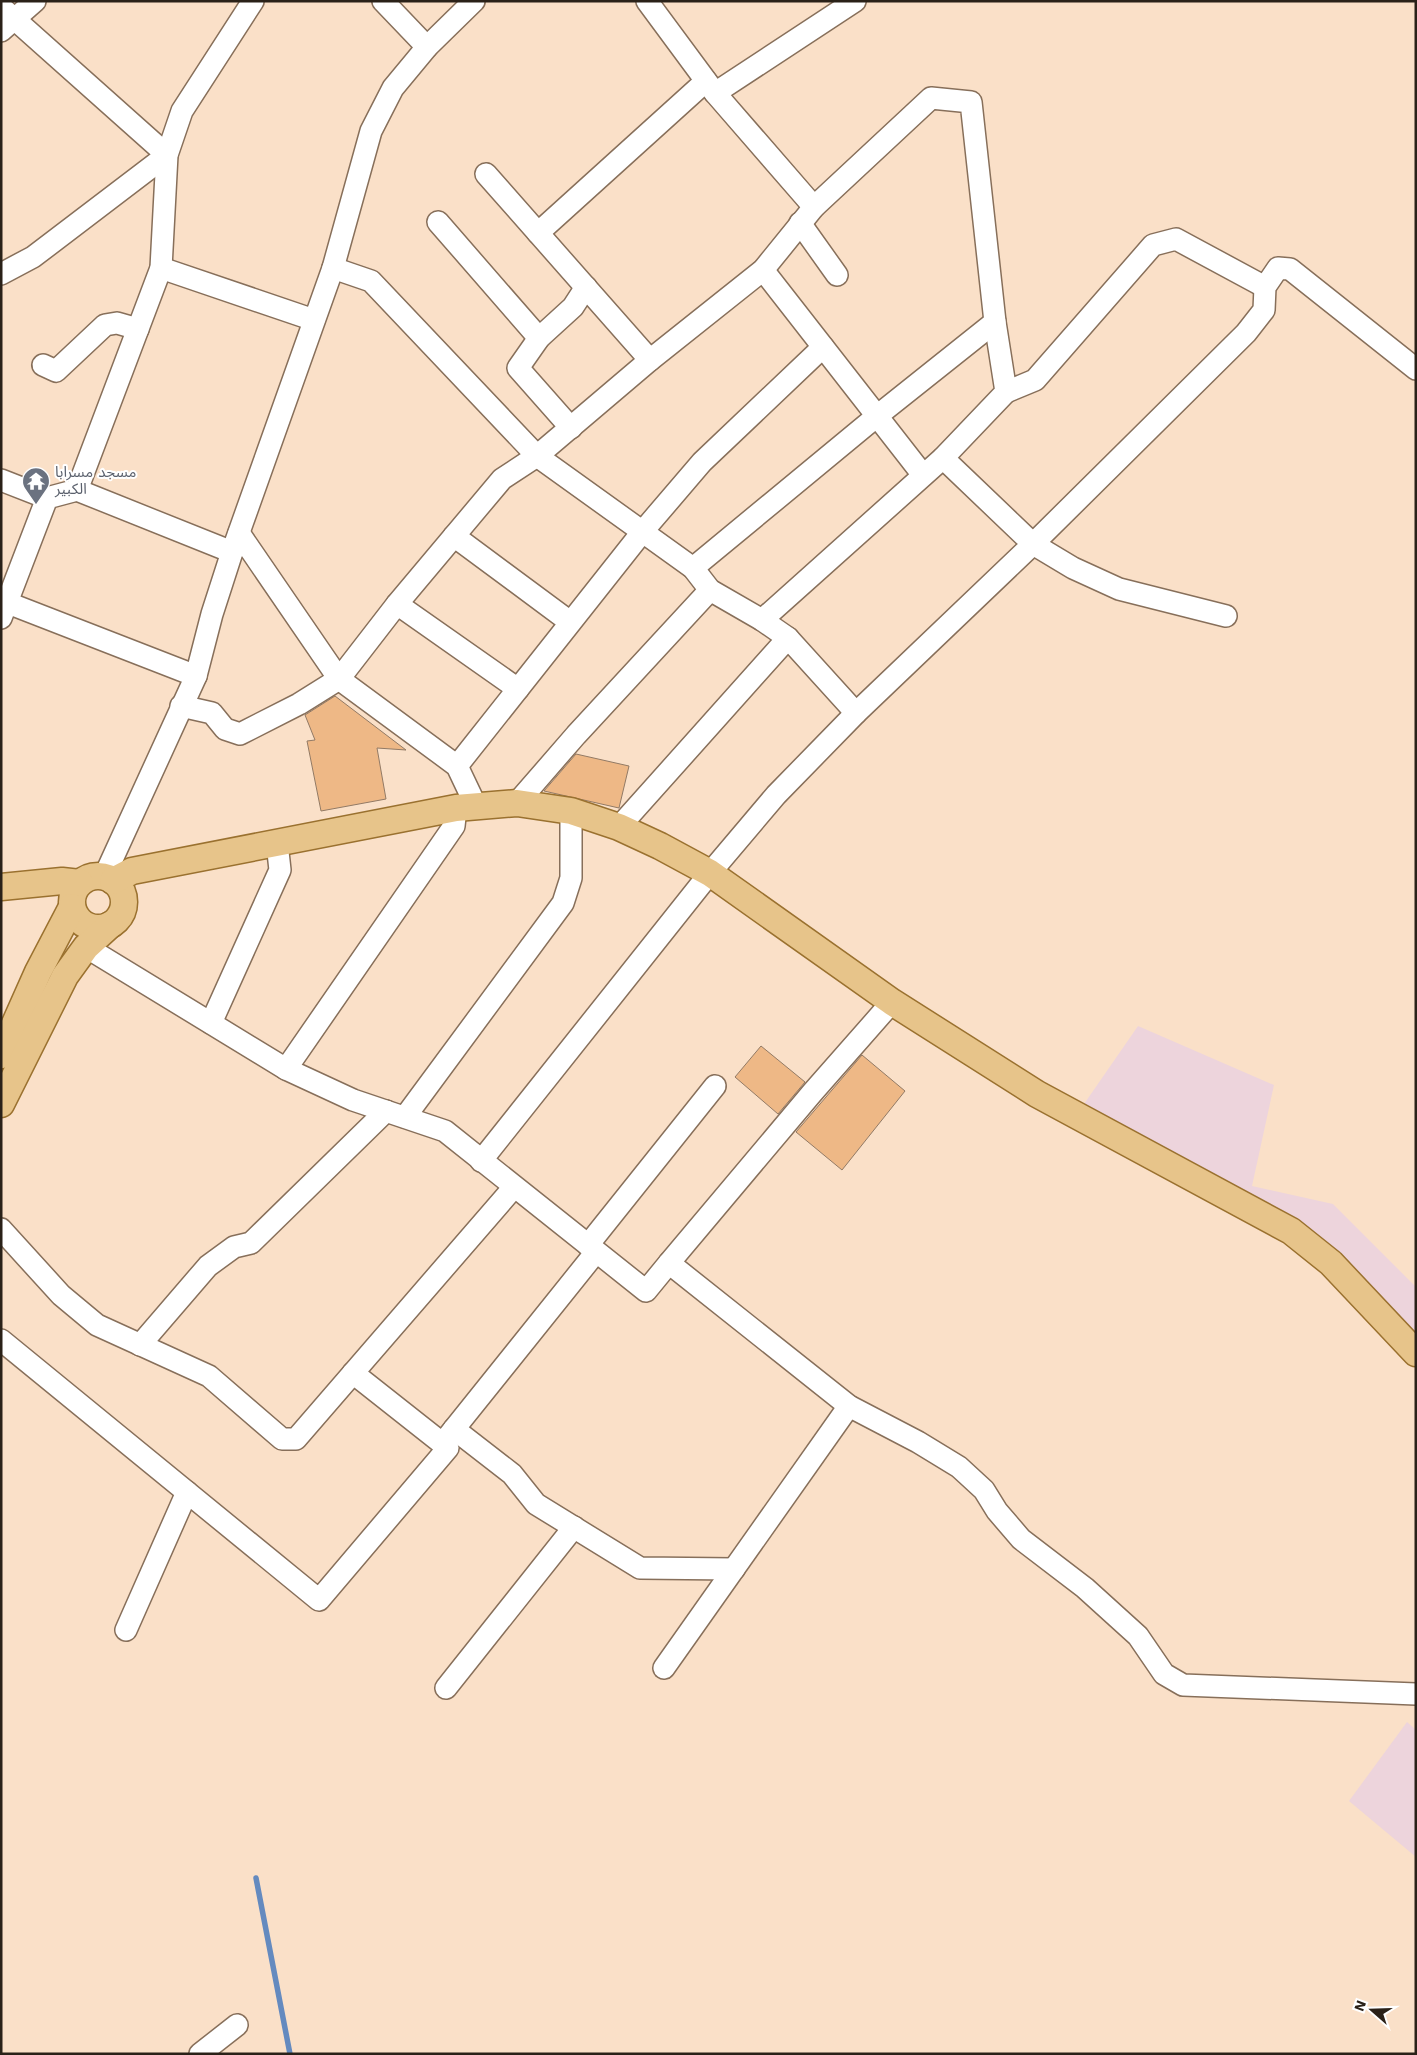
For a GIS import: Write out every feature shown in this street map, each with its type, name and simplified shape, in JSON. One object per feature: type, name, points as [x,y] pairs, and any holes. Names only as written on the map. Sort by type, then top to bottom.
[{"type":"main road","points":[[1,1055],[38,972],[76,895],[87,878],[108,879],[132,871],[466,807],[517,803],[571,811],[619,827],[660,846],[710,874],[892,1002],[1037,1094],[1291,1231],[1331,1262],[1416,1353]]},
{"type":"main road","points":[[1,1104],[65,976],[86,947],[117,920],[122,912],[124,904],[123,895],[108,879]]},
{"type":"main road","points":[[1,887],[62,881],[76,895],[75,915],[86,926],[102,928],[110,926]]},
{"type":"street","points":[[35,1],[6,19],[167,155]]},
{"type":"street","points":[[77,490],[160,268],[167,155],[182,111],[254,1]]},
{"type":"street","points":[[383,1],[427,47]]},
{"type":"street","points":[[108,879],[181,706],[196,676],[212,614],[232,552],[333,268],[371,131],[393,88],[427,47],[474,1]]},
{"type":"street","points":[[647,1],[710,87],[814,207]]},
{"type":"street","points":[[538,233],[710,87],[855,1]]},
{"type":"street","points":[[181,706],[212,713],[225,729],[240,734],[299,704],[339,679],[397,604],[502,479],[538,456],[650,360],[763,270],[814,207],[931,98],[971,102],[995,322],[1006,392]]},
{"type":"street","points":[[1,274],[33,257],[167,155]]},
{"type":"street","points":[[486,174],[650,360]]},
{"type":"street","points":[[438,222],[539,338]]},
{"type":"street","points":[[800,223],[837,276]]},
{"type":"street","points":[[762,620],[943,458],[1006,392],[1035,380],[1153,245],[1176,239],[1265,287]]},
{"type":"street","points":[[160,268],[314,320]]},
{"type":"street","points":[[333,268],[371,282],[538,456],[694,568],[710,590],[762,620],[788,638],[856,713]]},
{"type":"street","points":[[481,1161],[710,874],[776,795],[856,713],[1032,544],[1246,333],[1264,310],[1265,287],[1278,268],[1290,269],[1416,369]]},
{"type":"street","points":[[763,270],[923,475]]},
{"type":"street","points":[[571,428],[518,368],[539,338],[573,306],[586,287]]},
{"type":"street","points":[[694,568],[877,416],[995,322]]},
{"type":"street","points":[[44,365],[56,371],[105,325],[117,323],[138,329]]},
{"type":"street","points":[[457,766],[643,531],[702,462],[823,347]]},
{"type":"street","points":[[943,458],[1032,544],[1073,568],[1119,589],[1226,616]]},
{"type":"street","points":[[1,480],[47,498],[77,490],[232,552]]},
{"type":"street","points":[[47,498],[5,610],[196,676]]},
{"type":"street","points":[[239,532],[339,679],[457,766],[466,807],[286,1069]]},
{"type":"street","points":[[454,536],[570,622]]},
{"type":"street","points":[[517,803],[576,735],[710,590]]},
{"type":"street","points":[[397,604],[518,689]]},
{"type":"street","points":[[619,827],[788,638]]},
{"type":"street","points":[[140,1345],[208,1266],[234,1247],[251,1243],[395,1114],[563,903],[570,878],[571,811]]},
{"type":"street","points":[[211,1023],[280,870],[277,843]]},
{"type":"street","points":[[86,947],[286,1069],[353,1100],[444,1131],[646,1291],[812,1093],[892,1002]]},
{"type":"street","points":[[1,1340],[319,1600],[448,1448],[448,1436],[715,1086]]},
{"type":"street","points":[[1,1229],[61,1295],[97,1325],[209,1376],[282,1439],[296,1439],[514,1187]]},
{"type":"street","points":[[670,1263],[849,1406],[918,1442],[959,1467],[984,1490],[997,1511],[1021,1539],[1085,1588],[1138,1636],[1164,1674],[1183,1685],[1416,1694]]},
{"type":"street","points":[[353,1373],[448,1436],[512,1474],[536,1504],[640,1568],[734,1568]]},
{"type":"street","points":[[664,1668],[849,1406]]},
{"type":"street","points":[[126,1630],[187,1492]]},
{"type":"street","points":[[446,1688],[574,1527]]},
{"type":"street","points":[[200,2054],[237,2024]]},
{"type":"shaded area","points":[[1138,1026],[1274,1085],[1252,1186],[1333,1204],[1416,1287],[1416,1340],[1321,1238],[1084,1104]]},
{"type":"shaded area","points":[[1407,1722],[1416,1730],[1416,1857],[1349,1801]]},
{"type":"building","points":[[335,696],[406,750],[377,748],[386,799],[321,811],[307,741],[315,740],[305,715]]},
{"type":"building","points":[[576,754],[629,766],[619,808],[544,791]]},
{"type":"building","points":[[761,1046],[805,1082],[778,1114],[735,1077]]},
{"type":"building","points":[[862,1055],[905,1091],[842,1170],[796,1132]]},
{"type":"waterway","points":[[256,1878],[290,2054]]},
{"type":"place","name":"مسجد مسرابا الكبير","points":[[36,505]]}]
